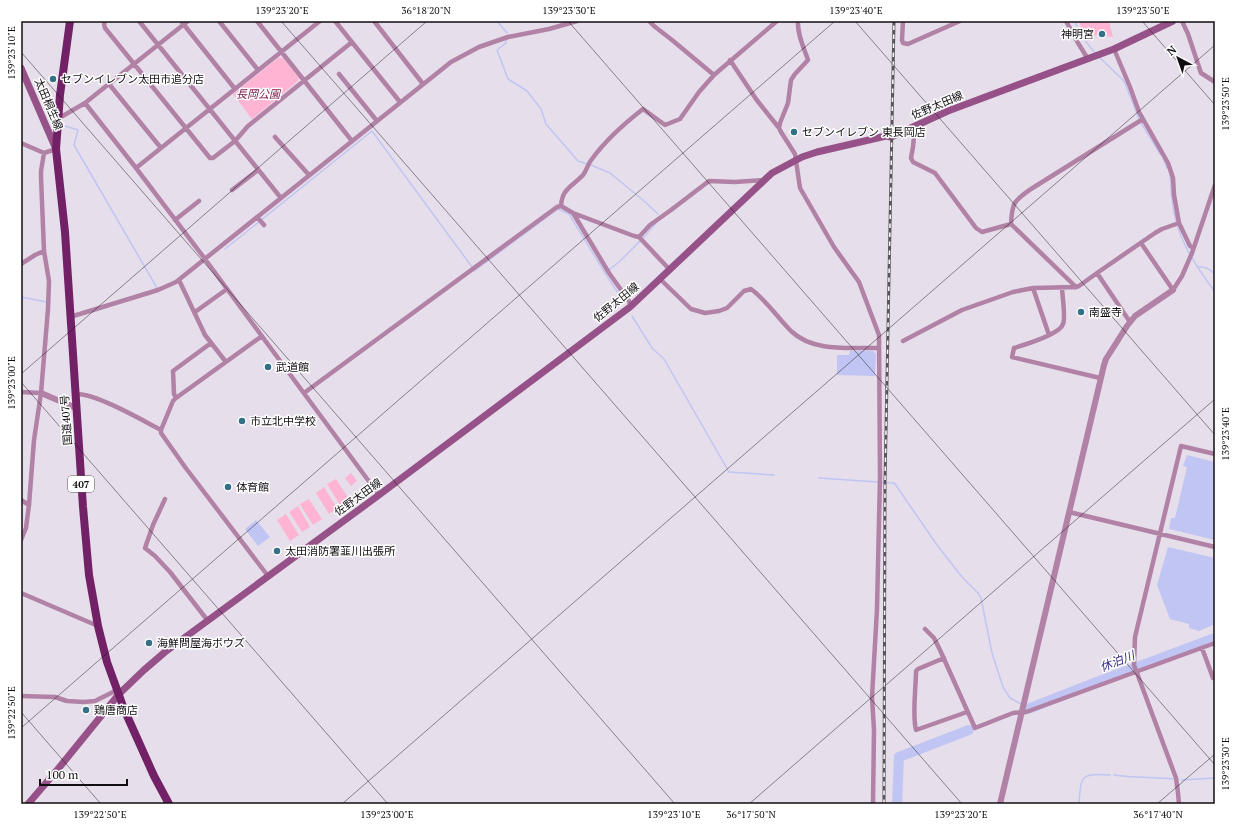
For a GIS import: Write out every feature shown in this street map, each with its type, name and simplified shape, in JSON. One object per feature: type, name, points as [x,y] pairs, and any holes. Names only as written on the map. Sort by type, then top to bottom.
[{"type":"highway","name":"国道407号","points":[[70,21],[60,95],[56,149],[65,232],[76,408],[89,575],[104,652],[124,709],[168,804]]},
{"type":"main road","name":"佐野太田線","points":[[28,804],[58,769],[118,692],[165,652],[631,307],[772,173],[796,160],[818,152],[886,136],[891,137],[948,111],[1114,49],[1173,21]]},
{"type":"main road","name":"太田桐生線","points":[[21,68],[56,149]]},
{"type":"street","points":[[106,21],[104,24],[105,28],[210,158],[213,158],[235,141],[248,126],[352,42]]},
{"type":"street","points":[[139,21],[281,198]]},
{"type":"street","points":[[58,116],[61,117],[85,103],[158,45],[182,23],[188,21]]},
{"type":"street","points":[[219,21],[258,70]]},
{"type":"street","points":[[258,21],[352,141]]},
{"type":"street","points":[[136,168],[320,21]]},
{"type":"street","points":[[335,21],[400,102]]},
{"type":"street","points":[[374,21],[423,84]]},
{"type":"street","points":[[70,317],[158,290],[179,280],[451,62],[479,47],[508,37],[550,29],[577,21]]},
{"type":"street","points":[[649,21],[714,75]]},
{"type":"street","points":[[561,206],[561,198],[570,185],[582,175],[591,159],[606,142],[642,109],[665,125],[680,118],[699,92],[714,75],[777,21]]},
{"type":"street","points":[[779,128],[788,103],[792,80],[795,74],[808,60],[800,36],[798,21]]},
{"type":"street","points":[[903,21],[902,40],[903,43],[906,44],[960,21]]},
{"type":"street","points":[[1182,21],[1201,73],[1215,82]]},
{"type":"street","points":[[1067,22],[1078,44],[1088,58]]},
{"type":"street","points":[[182,23],[234,89]]},
{"type":"street","points":[[1114,49],[1139,112],[1171,169],[1179,223],[1190,246],[1193,248]]},
{"type":"street","points":[[730,60],[756,99],[779,128],[795,154],[800,188],[834,247],[859,282],[879,336],[879,520],[877,609],[872,697],[874,730],[873,804]]},
{"type":"street","points":[[339,74],[377,121]]},
{"type":"street","points":[[110,84],[161,148]]},
{"type":"street","points":[[85,103],[206,259],[379,495]]},
{"type":"street","points":[[1076,287],[1011,224],[1012,209],[1016,199],[1143,119]]},
{"type":"street","points":[[915,126],[911,158],[913,162],[935,173],[976,228],[982,232],[1011,224]]},
{"type":"street","points":[[275,137],[309,175]]},
{"type":"street","points":[[21,143],[44,153],[56,149]]},
{"type":"street","points":[[21,540],[26,528],[29,505],[34,440],[41,393],[49,295],[49,281],[44,251],[40,171],[44,153]]},
{"type":"street","points":[[232,190],[258,170]]},
{"type":"street","points":[[641,238],[650,224],[671,210],[708,181],[735,182],[764,180]]},
{"type":"street","points":[[1000,804],[1070,512],[1100,378],[1106,359],[1135,316],[1174,290],[1186,267],[1215,185]]},
{"type":"street","points":[[175,220],[199,201]]},
{"type":"street","points":[[561,206],[573,213],[641,238],[670,270]]},
{"type":"street","points":[[304,393],[557,207],[561,206]]},
{"type":"street","points":[[573,213],[609,273],[629,301],[631,307]]},
{"type":"street","points":[[258,217],[264,225]]},
{"type":"street","points":[[903,342],[962,310],[1014,292],[1034,288],[1076,287],[1141,242],[1162,229],[1179,223]]},
{"type":"street","points":[[1141,242],[1174,290]]},
{"type":"street","points":[[21,264],[44,251]]},
{"type":"street","points":[[1096,273],[1130,322]]},
{"type":"street","points":[[660,279],[686,305],[699,312],[713,312],[727,308],[744,290],[751,289],[793,333],[807,342],[829,347],[880,348]]},
{"type":"street","points":[[179,280],[205,335],[226,362]]},
{"type":"street","points":[[1062,287],[1063,324],[1059,329],[1049,335],[1014,348],[1012,357],[1100,378]]},
{"type":"street","points":[[1034,288],[1049,335]]},
{"type":"street","points":[[195,312],[227,289]]},
{"type":"street","points":[[262,336],[176,398],[173,401],[161,433],[268,576]]},
{"type":"street","points":[[176,398],[174,394],[173,371],[211,343]]},
{"type":"street","points":[[21,392],[41,393],[76,408]]},
{"type":"street","points":[[76,394],[82,394],[100,400],[161,430]]},
{"type":"street","points":[[1179,804],[1176,778],[1134,665],[1135,637],[1181,446],[1215,454]]},
{"type":"street","points":[[165,498],[145,548],[170,572],[208,621]]},
{"type":"street","points":[[21,500],[29,505]]},
{"type":"street","points":[[1070,512],[1215,547]]},
{"type":"street","points":[[21,593],[98,626]]},
{"type":"street","points":[[925,629],[934,638],[975,728],[1013,713],[1026,712],[1215,643]]},
{"type":"street","points":[[1202,648],[1213,678]]},
{"type":"street","points":[[944,658],[916,671],[916,730],[967,712]]},
{"type":"street","points":[[21,696],[55,697],[67,701],[84,702],[95,701],[118,692]]},
{"type":"green space","points":[[1079,21],[1109,21],[1113,37],[1083,34]]},
{"type":"green space","name":"長岡公園","points":[[278,58],[283,58],[299,78],[298,81],[252,119],[233,94]]},
{"type":"green space","points":[[351,473],[357,481],[351,486],[345,478]]},
{"type":"green space","points":[[336,479],[349,499],[340,505],[327,484]]},
{"type":"green space","points":[[324,487],[337,508],[329,514],[316,493]]},
{"type":"green space","points":[[309,499],[322,519],[313,525],[300,504]]},
{"type":"green space","points":[[298,506],[310,527],[302,532],[289,512]]},
{"type":"green space","points":[[286,514],[299,535],[290,541],[277,520]]},
{"type":"water","points":[[850,351],[873,351],[876,354],[875,376],[837,375],[837,355],[849,355]]},
{"type":"water","points":[[1187,455],[1215,462],[1215,540],[1169,529],[1171,518],[1175,518],[1187,467],[1183,466]]},
{"type":"water","points":[[256,520],[270,537],[258,546],[245,529]]},
{"type":"water","points":[[1168,547],[1215,558],[1215,624],[1199,631],[1189,628],[1189,624],[1170,619],[1157,585]]},
{"type":"waterway","points":[[497,21],[507,33]]},
{"type":"waterway","points":[[1075,21],[1079,33],[1095,53]]},
{"type":"waterway","points":[[506,40],[506,43],[497,50],[508,79],[527,91],[541,109],[546,124],[578,161],[587,164]]},
{"type":"waterway","points":[[1099,57],[1125,83],[1139,119]]},
{"type":"waterway","points":[[1141,123],[1161,155]]},
{"type":"waterway","points":[[62,125],[78,130],[74,145],[157,288]]},
{"type":"waterway","points":[[225,249],[372,131],[472,267]]},
{"type":"waterway","points":[[1163,158],[1167,168]]},
{"type":"waterway","points":[[591,165],[610,173],[658,214]]},
{"type":"waterway","points":[[1170,175],[1174,213],[1177,226],[1187,249],[1215,292]]},
{"type":"waterway","points":[[474,270],[558,209],[569,214],[624,302]]},
{"type":"waterway","points":[[643,238],[656,223]]},
{"type":"waterway","points":[[609,270],[640,241]]},
{"type":"waterway","points":[[1197,267],[1207,268],[1215,274]]},
{"type":"waterway","points":[[21,297],[47,302]]},
{"type":"waterway","points":[[632,316],[652,348],[664,359],[729,472],[774,475]]},
{"type":"waterway","points":[[819,478],[895,484],[937,545],[962,577],[981,598],[992,653],[1003,687],[1010,698],[1021,704]]},
{"type":"waterway","name":"休泊川","points":[[1028,709],[1215,638]]},
{"type":"waterway","name":"休泊川","points":[[897,804],[899,757],[969,730]]},
{"type":"waterway","points":[[1079,804],[1080,787],[1084,778],[1093,775],[1110,775]]},
{"type":"waterway","points":[[1114,775],[1173,779]]},
{"type":"waterway","points":[[1181,780],[1215,778]]},
{"type":"railway","points":[[884,804],[885,482],[894,21]]},
{"type":"place","name":"神明宮","points":[[1102,34]]},
{"type":"place","name":"セブンイレブン太田市追分店","points":[[53,79]]},
{"type":"place","name":"セブンイレブン 東長岡店","points":[[794,132]]},
{"type":"place","name":"南盛寺","points":[[1081,312]]},
{"type":"place","name":"武道館","points":[[268,367]]},
{"type":"place","name":"市立北中学校","points":[[242,421]]},
{"type":"place","name":"体育館","points":[[228,487]]},
{"type":"place","name":"太田消防署韮川出張所","points":[[277,551]]},
{"type":"place","name":"海鮮問屋海ボウズ","points":[[149,643]]},
{"type":"place","name":"鶏唐商店","points":[[86,710]]}]
